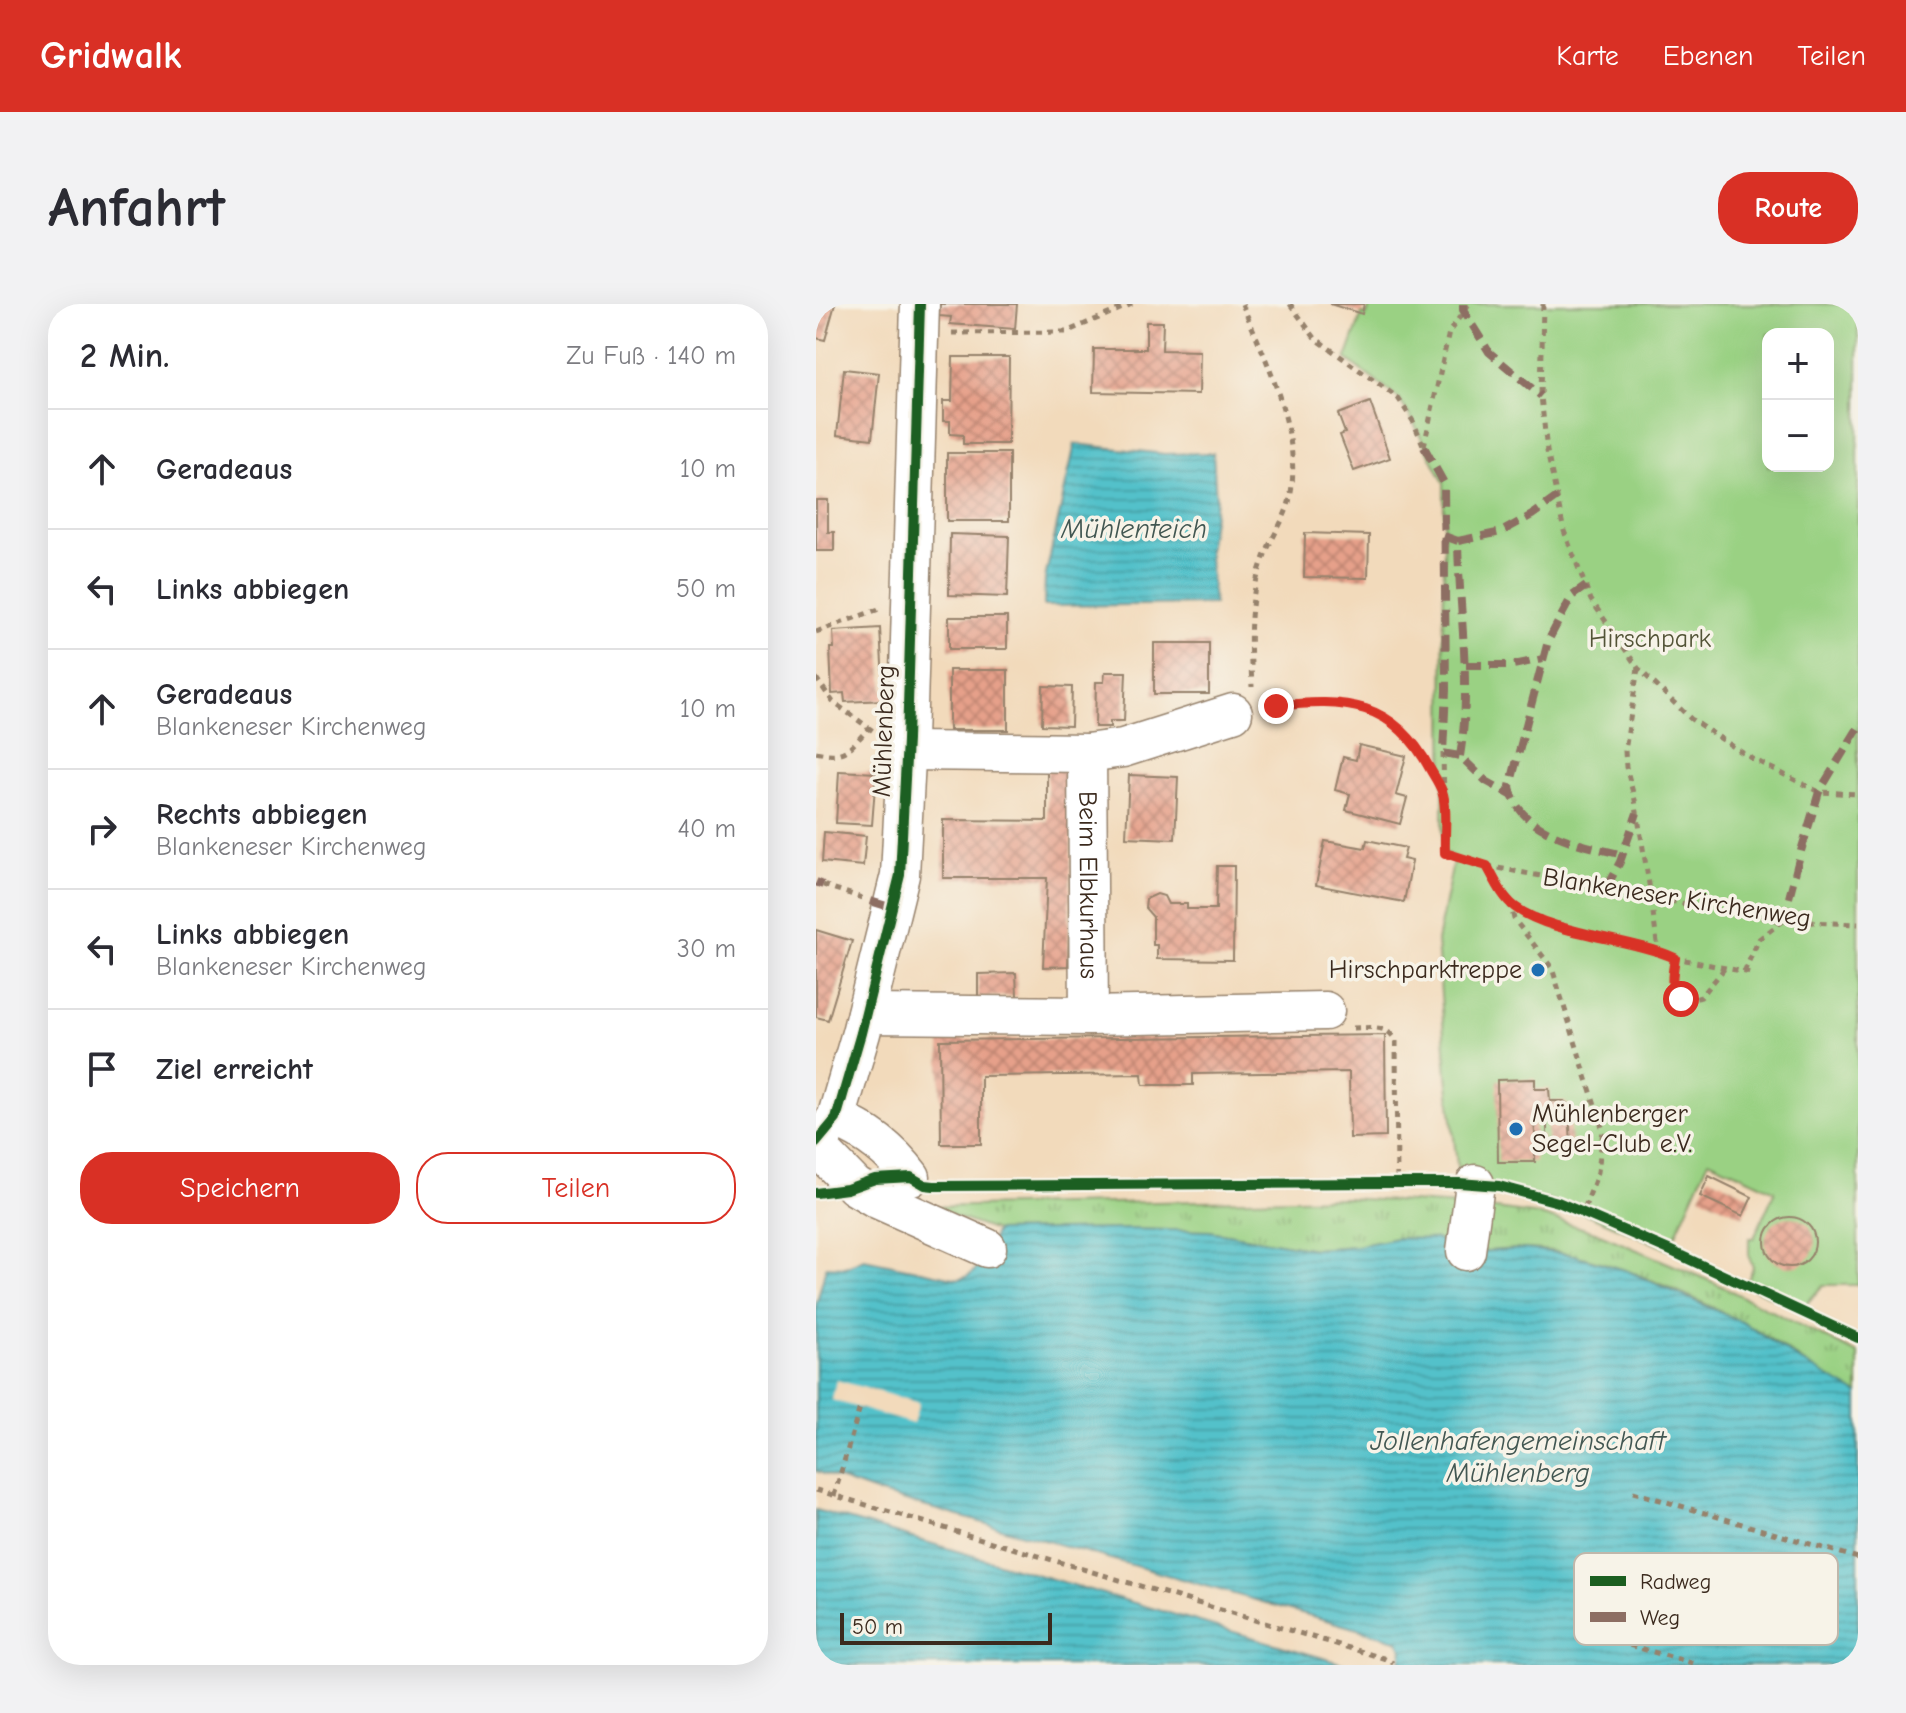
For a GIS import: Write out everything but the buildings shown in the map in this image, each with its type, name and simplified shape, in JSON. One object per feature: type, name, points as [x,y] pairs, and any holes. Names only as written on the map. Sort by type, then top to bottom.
[{"type":"street","name":"Mühlenberg","points":[[823,1136],[866,1014],[900,875],[907,745],[919,318]]},
{"type":"street","points":[[907,745],[1087,753],[1123,748],[1250,704]]},
{"type":"street","name":"Beim Elbkurhaus","points":[[1087,753],[1089,1016]]},
{"type":"street","name":"Beim Elbkurhaus","points":[[866,1014],[1089,1016],[1325,1011]]},
{"type":"street","points":[[823,1136],[870,1135],[902,1163],[911,1177]]},
{"type":"street","points":[[823,1136],[855,1186],[877,1199],[987,1248]]},
{"type":"street","points":[[1466,1251],[1475,1184]]},
{"type":"path","points":[[919,318],[1066,332],[1132,304]]},
{"type":"path","points":[[1242,304],[1270,369],[1289,436],[1292,464],[1290,499],[1263,559],[1251,596],[1250,704]]},
{"type":"path","points":[[1290,304],[1315,338],[1398,398],[1413,421],[1424,447],[1449,332],[1469,304]]},
{"type":"path","points":[[1543,304],[1541,396],[1547,451],[1564,531],[1591,600],[1638,668],[1691,719],[1749,757],[1819,792],[1858,794]]},
{"type":"path","points":[[816,632],[889,604],[910,604]]},
{"type":"path","points":[[1638,668],[1625,751],[1650,890]]},
{"type":"path","points":[[816,678],[833,702],[868,729],[907,745]]},
{"type":"path","points":[[816,752],[833,756],[845,754],[868,729]]},
{"type":"path","points":[[1443,753],[1443,793]]},
{"type":"path","points":[[1487,866],[1510,902],[1551,923],[1724,969],[1747,972],[1759,939],[1783,921]]},
{"type":"path","points":[[823,885],[870,901]]},
{"type":"path","points":[[1510,902],[1514,919],[1552,968],[1603,1130],[1604,1144],[1598,1172],[1583,1212]]},
{"type":"path","points":[[1653,913],[1658,950]]},
{"type":"path","points":[[1675,958],[1674,991],[1676,996],[1686,1001],[1701,997],[1724,969]]},
{"type":"path","points":[[834,1496],[860,1407]]},
{"type":"path","points":[[816,1490],[1393,1663]]},
{"type":"path","points":[[1633,1492],[1858,1558]]},
{"type":"path","points":[[1629,1645],[1699,1665]]},
{"type":"green space","name":"Hirschpark","points":[[1370,304],[1858,304],[1858,1285],[1823,1285],[1801,1310],[1746,1285],[1753,1267],[1749,1257],[1749,1238],[1754,1238],[1775,1191],[1709,1160],[1669,1250],[1542,1198],[1459,1183],[1437,941],[1454,858],[1443,851],[1444,483],[1398,398],[1346,359],[1362,314],[1367,315]]},
{"type":"green space","points":[[1345,1198],[1459,1205],[1455,1248],[1397,1238],[1357,1246],[1314,1249],[1209,1231],[996,1231],[927,1207]]},
{"type":"green space","points":[[1481,1207],[1540,1215],[1595,1232],[1715,1283],[1858,1354],[1858,1394],[1743,1323],[1637,1274],[1579,1256],[1551,1251],[1475,1252]]},
{"type":"water","name":"Mühlenteich","points":[[1075,444],[1164,454],[1213,453],[1216,500],[1208,550],[1214,604],[1044,606],[1045,579]]},
{"type":"water","name":"Jollenhafengemeinschaft Mühlenberg","points":[[996,1231],[1209,1231],[1314,1249],[1357,1246],[1397,1238],[1436,1239],[1455,1248],[1475,1252],[1525,1249],[1574,1255],[1628,1271],[1744,1323],[1858,1394],[1858,1665],[1400,1665],[1403,1650],[1398,1641],[1386,1637],[881,1494],[816,1471],[816,1306],[826,1266],[845,1267],[864,1259],[959,1279],[967,1277],[978,1267]]},
{"type":"water","points":[[816,1510],[1347,1665],[816,1665]]},
{"type":"pier","points":[[836,1380],[919,1403],[913,1424],[832,1400]]},
{"type":"marked path","points":[[1463,304],[1463,310],[1489,352],[1541,396]]},
{"type":"marked path","points":[[1424,447],[1444,483],[1446,690],[1443,753],[1460,756],[1486,781],[1511,795]]},
{"type":"marked path","points":[[1458,541],[1501,532],[1557,497]]},
{"type":"marked path","points":[[1444,536],[1458,541],[1465,675],[1460,756]]},
{"type":"marked path","points":[[1586,586],[1572,596],[1548,641],[1510,786],[1515,802],[1525,816],[1539,826],[1554,835],[1623,855]]},
{"type":"marked path","points":[[1466,665],[1513,665],[1543,659]]},
{"type":"marked path","points":[[1783,921],[1819,792],[1858,728]]},
{"type":"marked path","points":[[1606,888],[1620,862],[1637,813]]},
{"type":"marked path","points":[[816,882],[823,885]]},
{"type":"marked path","points":[[870,901],[893,908]]},
{"type":"cycle path","points":[[816,1143],[836,1119],[900,875],[920,304]]},
{"type":"cycle path","points":[[816,1193],[847,1189],[875,1179],[911,1177],[934,1186],[1387,1183],[1499,1186],[1558,1202],[1858,1338]]},
{"type":"place","name":"Hirschparktreppe","points":[[1538,970]]},
{"type":"place","name":"Mühlenberger Segel-Club e.V.","points":[[1516,1129]]},
{"type":"route","points":[[1276,706],[1324,701],[1374,710],[1388,719],[1421,751],[1443,793],[1445,853],[1487,866],[1499,888],[1517,908],[1551,923],[1658,950],[1675,958],[1672,984],[1676,996],[1681,999]]}]
